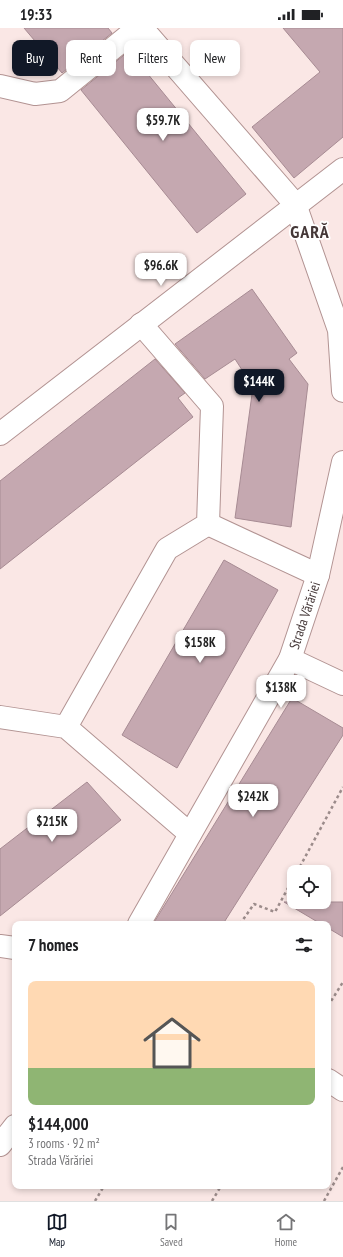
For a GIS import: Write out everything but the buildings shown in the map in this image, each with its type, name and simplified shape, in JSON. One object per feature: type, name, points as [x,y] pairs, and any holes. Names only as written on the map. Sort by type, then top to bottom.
[{"type":"street","points":[[0,86],[35,94],[60,91],[138,28]]},
{"type":"street","points":[[142,28],[295,204],[339,330],[343,391]]},
{"type":"street","points":[[0,434],[295,204],[343,169]]},
{"type":"street","points":[[141,324],[212,406],[208,524]]},
{"type":"street","name":"Strada Vărăriei","points":[[140,921],[290,658],[318,575],[343,462]]},
{"type":"street","points":[[208,524],[318,575]]},
{"type":"street","points":[[66,727],[166,549],[208,524]]},
{"type":"street","points":[[290,658],[343,684]]},
{"type":"street","points":[[0,717],[66,727],[190,834]]},
{"type":"street","points":[[0,946],[12,948]]},
{"type":"street","points":[[331,1082],[343,1090]]},
{"type":"street","points":[[0,1145],[12,1130]]},
{"type":"path","points":[[301,865],[343,787]]},
{"type":"path","points":[[242,921],[254,904],[275,912],[287,890]]},
{"type":"path","points":[[331,1001],[343,982]]},
{"type":"path","points":[[331,1188],[343,1167]]},
{"type":"path","points":[[95,1201],[102,1189]]},
{"type":"path","points":[[212,1201],[219,1189]]},
{"type":"path","points":[[324,1201],[331,1189]]},
{"type":"district","name":"GARĂ","points":[[310,231]]}]
